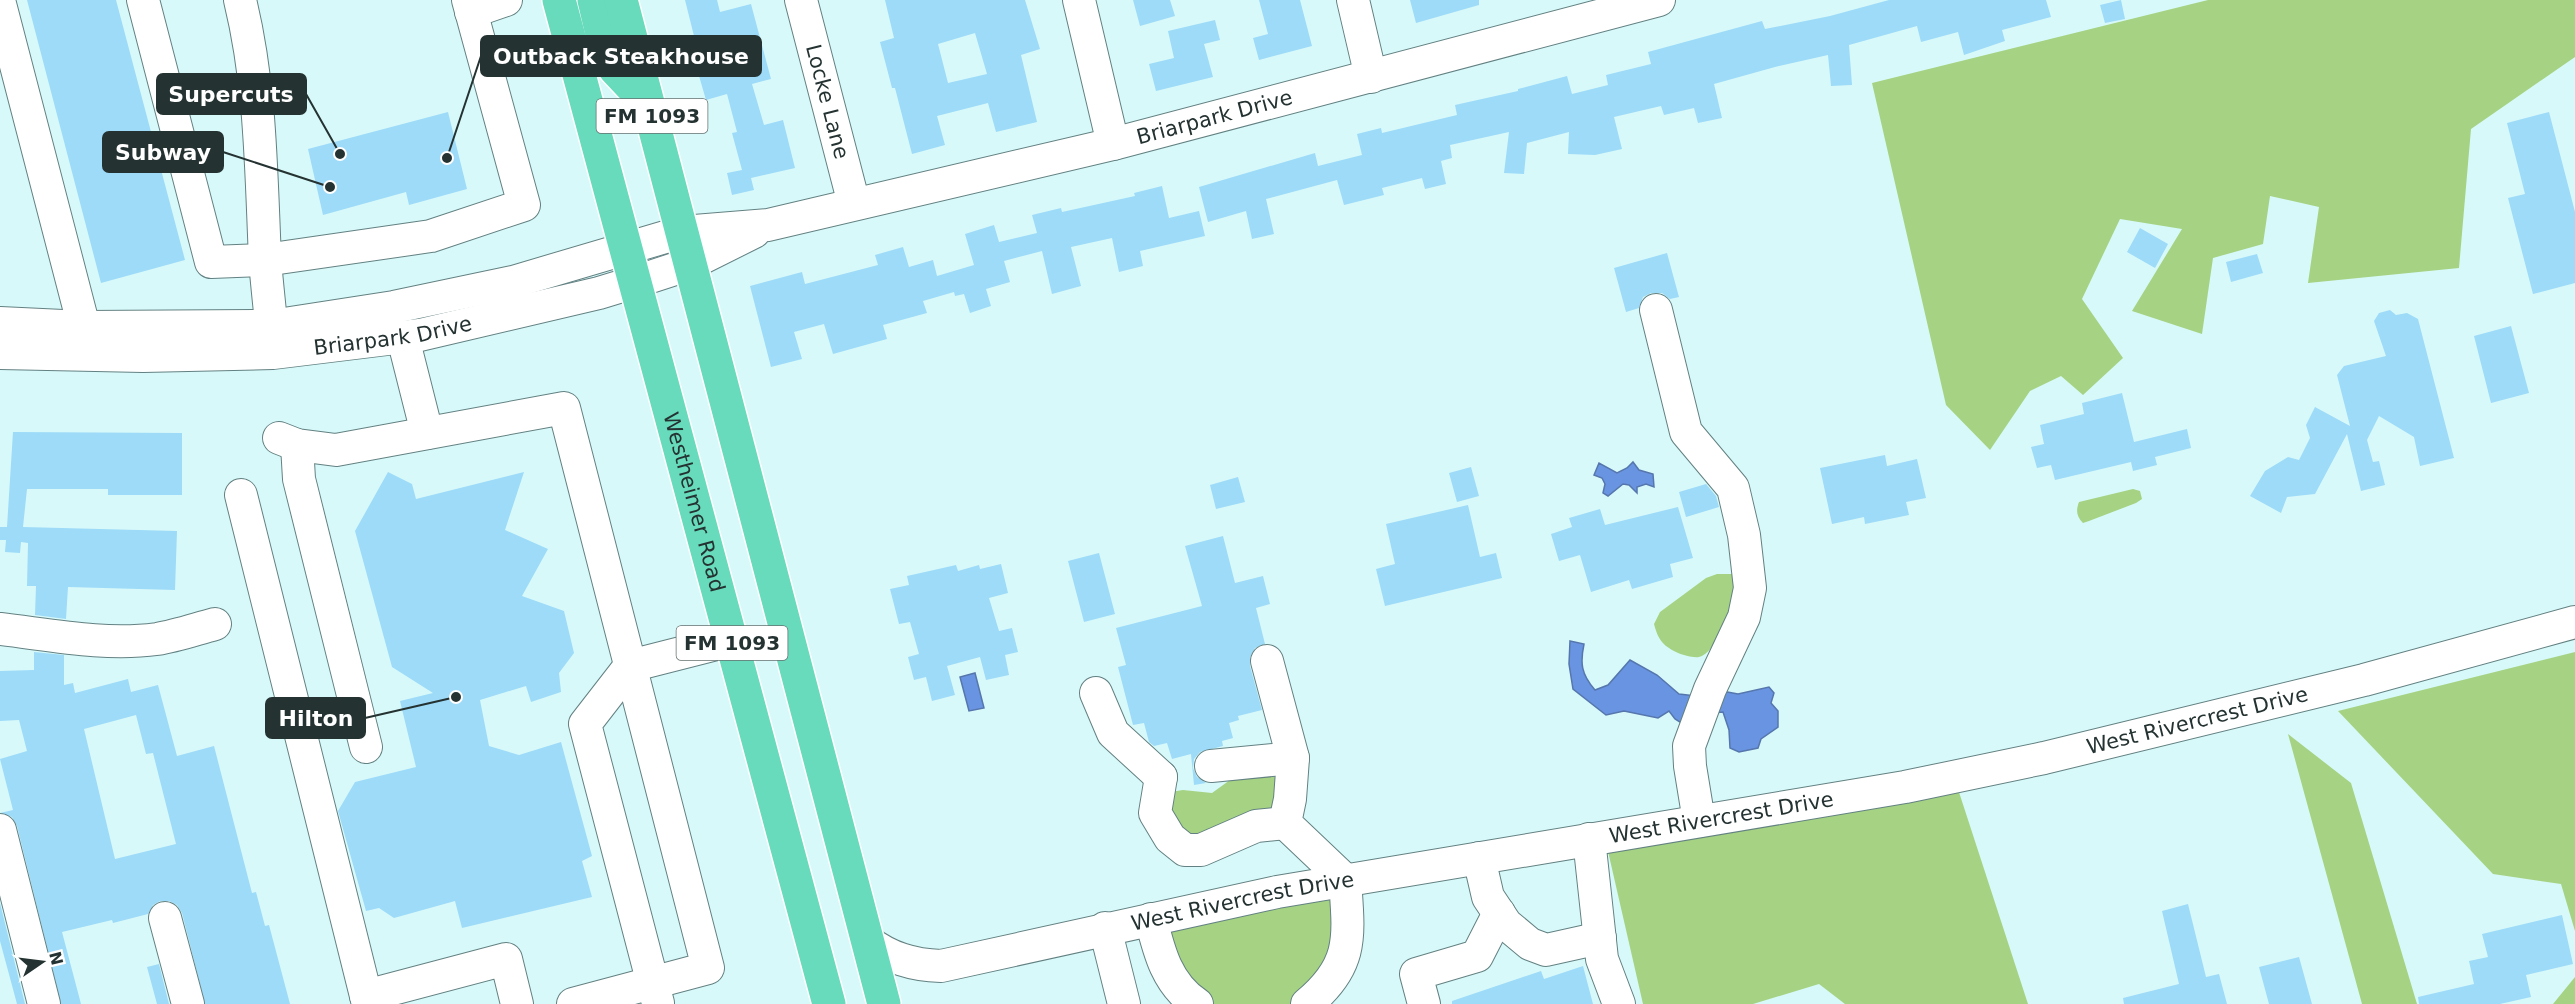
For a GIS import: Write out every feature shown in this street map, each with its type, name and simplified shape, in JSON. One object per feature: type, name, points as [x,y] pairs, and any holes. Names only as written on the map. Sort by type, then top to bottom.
[{"type":"main road","name":"Westheimer Road","points":[[559,0],[732,640],[837,1004]]},
{"type":"main road","points":[[594,0],[605,47],[615,69],[649,106]]},
{"type":"main road","name":"FM 1093","points":[[621,0],[884,1004]]},
{"type":"street","points":[[143,0],[211,262],[266,260],[431,236],[524,205],[470,6],[506,0]]},
{"type":"street","points":[[240,0],[261,128],[266,260],[272,339]]},
{"type":"street","name":"Locke Lane","points":[[801,0],[854,204]]},
{"type":"street","points":[[1079,0],[1113,144]]},
{"type":"street","points":[[1353,0],[1371,77]]},
{"type":"street","name":"Briarpark Drive","points":[[0,353],[143,356],[272,339],[394,307],[513,282],[682,232],[768,225],[1113,144],[1371,77],[1628,4],[1659,0]]},
{"type":"street","points":[[0,4],[84,327]]},
{"type":"street","name":"Briarpark Drive","points":[[0,323],[272,339],[403,338],[599,293],[635,282],[690,264],[768,225]]},
{"type":"street","points":[[1656,310],[1686,432],[1733,488],[1744,535],[1750,588],[1748,602],[1736,638],[1710,689],[1689,746],[1699,821]]},
{"type":"street","points":[[403,338],[427,433]]},
{"type":"street","points":[[366,747],[288,441],[336,450],[564,408],[708,968],[655,994],[573,1004]]},
{"type":"street","points":[[241,495],[367,1000],[506,959],[517,1004]]},
{"type":"street","name":"West Rivercrest Drive","points":[[867,941],[883,953],[902,961],[941,966],[1045,944],[1105,928],[1277,892],[1905,787],[2044,758],[2364,680],[2575,622]]},
{"type":"street","points":[[0,628],[86,640],[126,641],[158,639],[215,624]]},
{"type":"street","points":[[655,994],[585,724],[630,666],[732,640]]},
{"type":"street","points":[[1267,661],[1293,758],[1290,799],[1285,823]]},
{"type":"street","points":[[1095,693],[1113,733],[1161,777]]},
{"type":"street","points":[[1161,777],[1202,768],[1293,758]]},
{"type":"street","points":[[1161,777],[1155,813],[1170,838],[1185,850],[1201,850],[1256,826],[1285,823],[1345,880],[1346,945],[1338,972],[1306,1004]]},
{"type":"street","points":[[0,830],[44,1004]]},
{"type":"street","points":[[1589,839],[1602,959],[1619,1004]]},
{"type":"street","points":[[1479,858],[1488,897],[1506,924],[1530,944],[1546,950],[1600,938]]},
{"type":"street","points":[[1424,1004],[1416,974],[1477,956],[1499,913]]},
{"type":"street","points":[[165,918],[188,1004]]},
{"type":"street","points":[[1151,919],[1159,951],[1173,983],[1184,996],[1197,1004]]},
{"type":"street","points":[[1105,928],[1124,1004]]},
{"type":"green space","points":[[2208,0],[2575,0],[2575,57],[2471,129],[2459,268],[2308,283],[2319,207],[2270,196],[2263,244],[2213,258],[2202,334],[2132,311],[2182,229],[2120,219],[2082,299],[2123,358],[2083,395],[2061,376],[2030,391],[1990,450],[1946,405],[1872,83]]},
{"type":"green space","points":[[2133,489],[2140,491],[2142,499],[2136,503],[2083,523],[2079,518],[2077,510],[2079,502]]},
{"type":"green space","points":[[1717,574],[1735,574],[1744,593],[1712,648],[1699,657],[1678,653],[1661,641],[1654,624],[1660,612],[1706,578]]},
{"type":"green space","points":[[2575,652],[2575,931],[2561,884],[2493,874],[2338,711]]},
{"type":"green space","points":[[2288,734],[2351,783],[2417,1004],[2362,1004]]},
{"type":"green space","points":[[1272,775],[1283,784],[1282,808],[1197,845],[1169,823],[1170,792],[1183,790],[1212,793],[1230,780]]},
{"type":"green space","points":[[1957,786],[2028,1004],[1845,1004],[1819,984],[1753,1004],[1643,1004],[1607,847]]},
{"type":"green space","points":[[1333,897],[1334,953],[1296,1004],[1213,1004],[1196,993],[1167,935],[1171,924]]},
{"type":"green space","points":[[2575,977],[2575,1004],[2553,1004]]},
{"type":"water","points":[[1633,462],[1639,470],[1653,474],[1654,487],[1646,484],[1637,487],[1637,493],[1629,485],[1623,484],[1608,496],[1603,493],[1605,484],[1602,478],[1594,475],[1599,463],[1617,473]]},
{"type":"water","points":[[1570,641],[1584,644],[1583,668],[1595,690],[1608,685],[1630,660],[1657,675],[1679,694],[1696,696],[1722,691],[1738,694],[1769,687],[1774,693],[1771,703],[1778,711],[1778,727],[1761,739],[1758,748],[1739,752],[1730,748],[1729,730],[1723,712],[1712,713],[1686,726],[1675,719],[1669,711],[1658,718],[1624,711],[1606,715],[1573,689],[1569,664]]},
{"type":"water","points":[[975,673],[984,708],[969,711],[960,677]]},
{"type":"building","points":[[27,0],[116,0],[185,260],[101,283]]},
{"type":"building","points":[[685,0],[717,0],[720,12],[751,4],[771,79],[752,84],[764,125],[783,120],[795,168],[751,178],[754,190],[732,195],[727,173],[742,170],[732,133],[737,132],[727,94],[706,100],[697,69],[702,68]]},
{"type":"building","points":[[885,0],[1025,0],[1040,49],[1021,55],[1037,122],[996,132],[988,103],[937,116],[945,145],[912,154],[880,42],[894,38]],"holes":[[[975,33],[987,74],[948,83],[938,44]]]},
{"type":"building","points":[[1133,0],[1170,0],[1175,16],[1140,26]]},
{"type":"building","points":[[1259,0],[1300,0],[1312,46],[1259,60],[1253,38],[1268,34]]},
{"type":"building","points":[[1410,0],[1479,0],[1479,5],[1416,23]]},
{"type":"building","points":[[1889,0],[2046,0],[2051,17],[2002,30],[2005,41],[1964,55],[1958,32],[1921,42],[1917,26],[1849,45],[1852,85],[1831,86],[1828,55],[1714,84],[1722,118],[1698,123],[1694,108],[1664,115],[1661,106],[1614,117],[1622,149],[1595,155],[1568,154],[1569,132],[1527,143],[1524,174],[1504,173],[1509,132],[1450,145],[1452,158],[1441,161],[1446,184],[1425,189],[1422,178],[1382,188],[1384,195],[1344,205],[1337,180],[1266,199],[1274,234],[1252,239],[1246,211],[1208,222],[1199,187],[1315,153],[1318,166],[1362,155],[1357,134],[1381,128],[1382,133],[1457,115],[1455,105],[1518,91],[1518,89],[1567,76],[1572,94],[1608,85],[1606,75],[1651,64],[1648,52],[1762,21],[1765,29],[1830,16]]},
{"type":"building","points":[[2121,0],[2125,19],[2105,23],[2100,5]]},
{"type":"building","points":[[1215,20],[1220,40],[1204,44],[1213,77],[1156,91],[1149,64],[1174,58],[1168,31]]},
{"type":"building","points":[[448,112],[467,189],[409,205],[406,192],[323,215],[308,149]]},
{"type":"building","points":[[2549,112],[2575,212],[2575,283],[2533,294],[2508,198],[2525,194],[2507,123]]},
{"type":"building","points":[[1162,186],[1169,218],[1199,211],[1205,236],[1140,251],[1143,266],[1119,272],[1112,238],[1071,247],[1081,286],[1052,294],[1042,251],[1004,261],[1010,282],[986,289],[991,306],[970,313],[964,294],[955,296],[954,292],[923,301],[927,313],[883,325],[887,339],[833,354],[824,324],[794,332],[802,359],[771,367],[750,286],[802,272],[805,284],[878,265],[875,255],[903,247],[909,267],[933,260],[937,276],[974,265],[965,234],[994,225],[999,242],[1037,233],[1032,215],[1061,208],[1062,212],[1135,196],[1134,193]]},
{"type":"building","points":[[2140,228],[2168,244],[2155,268],[2127,252]]},
{"type":"building","points":[[1667,253],[1679,297],[1670,299],[1662,293],[1651,293],[1643,297],[1639,308],[1626,312],[1614,268]]},
{"type":"building","points":[[2257,254],[2263,273],[2231,282],[2226,262]]},
{"type":"building","points":[[2390,310],[2396,315],[2407,313],[2418,319],[2454,458],[2420,466],[2414,437],[2379,416],[2367,440],[2373,462],[2379,461],[2385,485],[2361,491],[2347,434],[2315,494],[2287,497],[2281,513],[2250,496],[2265,471],[2288,457],[2299,460],[2310,438],[2306,425],[2315,407],[2350,426],[2337,375],[2344,366],[2386,356],[2374,321],[2379,313]]},
{"type":"building","points":[[2511,326],[2529,393],[2491,403],[2474,336]]},
{"type":"building","points":[[2122,393],[2134,442],[2187,429],[2191,448],[2155,457],[2157,465],[2133,471],[2131,462],[2055,480],[2051,465],[2037,468],[2031,447],[2044,444],[2040,425],[2084,414],[2082,403]]},
{"type":"building","points":[[13,432],[182,433],[182,495],[108,495],[108,489],[27,489],[23,527],[177,531],[175,590],[68,587],[66,619],[35,615],[36,586],[27,586],[28,543],[21,542],[20,553],[5,552],[6,540],[0,540],[0,527],[7,527]]},
{"type":"building","points":[[1885,455],[1887,466],[1917,459],[1926,498],[1906,502],[1909,515],[1865,524],[1864,517],[1832,524],[1820,468]]},
{"type":"building","points":[[1471,467],[1479,496],[1457,502],[1449,473]]},
{"type":"building","points":[[388,472],[412,484],[416,499],[524,472],[505,530],[548,549],[522,596],[564,611],[574,653],[559,673],[561,692],[531,702],[526,686],[480,700],[489,746],[519,755],[561,742],[592,856],[582,861],[592,897],[462,928],[455,901],[394,918],[379,908],[366,911],[338,811],[355,782],[416,767],[400,701],[433,693],[392,667],[355,531]]},
{"type":"building","points":[[1238,477],[1245,502],[1216,509],[1210,485]]},
{"type":"building","points":[[1706,484],[1716,496],[1719,507],[1686,517],[1679,492]]},
{"type":"building","points":[[1468,505],[1480,557],[1496,553],[1502,578],[1385,606],[1376,569],[1395,564],[1386,524]]},
{"type":"building","points":[[1678,507],[1693,558],[1670,564],[1673,577],[1632,589],[1629,580],[1591,592],[1580,555],[1559,561],[1551,534],[1572,527],[1569,518],[1600,509],[1605,525]]},
{"type":"building","points":[[1223,536],[1235,583],[1263,576],[1270,604],[1256,608],[1265,644],[1255,648],[1250,657],[1250,666],[1262,710],[1238,716],[1239,720],[1229,723],[1233,738],[1222,741],[1223,746],[1200,752],[1194,759],[1193,768],[1197,777],[1206,783],[1194,785],[1191,754],[1172,759],[1167,743],[1154,746],[1149,742],[1144,723],[1133,725],[1118,667],[1126,665],[1116,628],[1202,606],[1185,546]]},
{"type":"building","points":[[1099,553],[1115,614],[1084,622],[1068,561]]},
{"type":"building","points":[[1001,564],[1008,593],[989,598],[999,631],[1012,628],[1018,652],[1005,655],[1009,675],[986,680],[980,657],[947,666],[955,695],[932,701],[926,677],[914,680],[908,657],[919,654],[910,622],[899,624],[890,589],[909,585],[907,576],[956,565],[958,571],[979,565],[980,569]]},
{"type":"building","points":[[34,652],[64,655],[64,685],[73,683],[75,693],[128,679],[131,692],[158,685],[177,756],[214,746],[252,893],[256,892],[265,926],[269,925],[290,1004],[205,1004],[182,913],[177,905],[169,901],[160,901],[153,905],[148,914],[62,932],[81,1004],[61,1004],[17,826],[12,817],[0,813],[13,810],[0,759],[27,751],[19,720],[0,721],[0,671],[34,670]],"holes":[[[136,715],[146,754],[153,753],[176,844],[115,859],[84,729]]]},
{"type":"building","points":[[0,903],[25,1004],[17,1004],[0,941]]},
{"type":"building","points":[[2188,904],[2206,977],[2219,974],[2227,1004],[2124,1004],[2123,998],[2179,984],[2162,911]]},
{"type":"building","points":[[2562,915],[2573,964],[2526,975],[2531,997],[2500,1004],[2419,1004],[2418,997],[2474,984],[2469,961],[2488,957],[2482,934]]},
{"type":"building","points":[[2299,957],[2312,1004],[2269,1004],[2259,967]]},
{"type":"building","points":[[159,964],[169,1004],[157,1004],[147,967]]},
{"type":"building","points":[[1583,966],[1593,1004],[1452,1004],[1452,1001],[1541,971],[1544,979]]},
{"type":"place","name":"Supercuts","points":[[340,154]]},
{"type":"place","name":"Outback Steakhouse","points":[[447,158]]},
{"type":"place","name":"Subway","points":[[330,187]]},
{"type":"place","name":"Hilton","points":[[456,697]]}]
